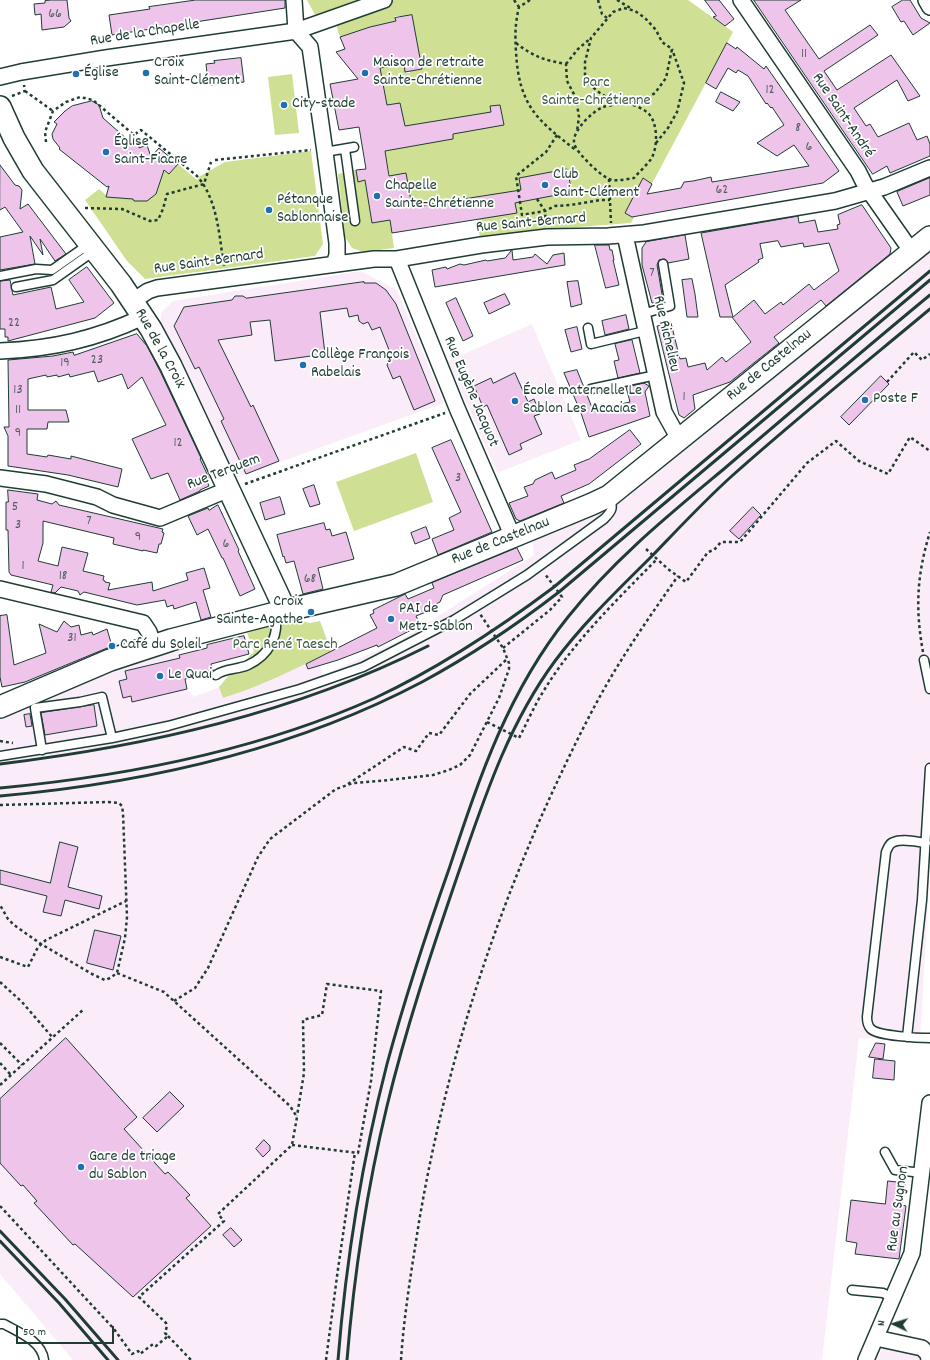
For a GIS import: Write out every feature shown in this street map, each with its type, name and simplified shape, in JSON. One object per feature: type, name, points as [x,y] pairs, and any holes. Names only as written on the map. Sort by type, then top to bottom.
[{"type":"street","points":[[294,0],[296,31],[310,47],[326,152],[337,243],[337,255],[334,264]]},
{"type":"street","name":"Rue de la Chapelle","points":[[0,77],[21,72],[113,57],[296,31],[384,0]]},
{"type":"street","name":"Rue Saint-André","points":[[741,0],[912,252]]},
{"type":"street","points":[[926,0],[930,7]]},
{"type":"street","name":"Rue de la Croix","points":[[6,102],[14,138],[34,171],[121,284],[138,309],[172,366],[281,601],[279,612]]},
{"type":"street","name":"Rue Saint-Bernard","points":[[0,351],[35,349],[77,342],[113,330],[138,309],[148,291],[157,288],[374,259],[397,259],[481,245],[547,237],[608,236],[644,233],[835,201],[870,191],[930,168]]},
{"type":"street","name":"Rue Richelieu","points":[[625,235],[664,412],[679,439]]},
{"type":"street","name":"Rue de Castelnau","points":[[0,707],[110,660],[154,646],[279,612],[396,585],[609,496],[930,237]]},
{"type":"street","name":"Rue Eugène Jacquot","points":[[397,259],[457,408],[513,537]]},
{"type":"street","name":"Rue Terquem","points":[[0,478],[46,484],[97,497],[114,506],[160,518],[229,489]]},
{"type":"street","points":[[0,589],[143,623],[149,632],[154,646]]},
{"type":"street","name":"Rue au Sugnon","points":[[866,1360],[912,1253],[923,1173],[930,1103]]},
{"type":"street","points":[[876,1338],[922,1348],[928,1354],[930,1360]]},
{"type":"lane","points":[[326,152],[350,148],[355,221]]},
{"type":"lane","points":[[0,276],[36,269],[52,270],[92,248]]},
{"type":"lane","points":[[16,287],[53,280],[92,248]]},
{"type":"lane","points":[[642,314],[670,306],[663,264]]},
{"type":"lane","points":[[588,328],[592,344],[646,331]]},
{"type":"lane","points":[[591,389],[656,375]]},
{"type":"lane","points":[[0,756],[112,738],[168,726],[300,688],[363,667],[454,620],[527,575],[604,519],[612,510],[612,504],[609,496]]},
{"type":"lane","points":[[216,675],[222,670],[249,665],[269,650],[276,632],[276,620],[279,612]]},
{"type":"lane","points":[[924,660],[930,689]]},
{"type":"lane","points":[[42,750],[35,708],[80,702],[102,697],[112,738]]},
{"type":"lane","points":[[907,1037],[926,843],[930,768]]},
{"type":"lane","points":[[926,843],[904,841],[893,842],[889,845],[886,852],[867,1022],[871,1029],[876,1032],[907,1037],[930,1038]]},
{"type":"lane","points":[[885,1152],[895,1170],[923,1173]]},
{"type":"lane","points":[[852,1290],[883,1293],[893,1298]]},
{"type":"lane","points":[[0,1324],[4,1324],[26,1336],[39,1347],[44,1360]]},
{"type":"path","points":[[514,0],[519,7]]},
{"type":"path","points":[[530,0],[519,7],[515,24],[517,72],[525,99],[538,119],[578,152],[586,161],[609,179],[619,180],[634,178],[651,158],[656,144],[677,112],[684,83],[672,49],[662,42],[656,30],[645,18],[617,0]]},
{"type":"path","points":[[598,0],[602,14],[608,18]]},
{"type":"path","points":[[578,152],[574,142],[579,116],[576,98],[568,81],[566,64],[613,12],[624,8],[635,11]]},
{"type":"path","points":[[591,38],[585,62],[585,75],[589,84],[618,104]]},
{"type":"path","points":[[516,43],[529,53],[545,60],[566,64]]},
{"type":"path","points":[[576,132],[591,114],[603,107],[643,101],[655,93],[666,78],[672,49]]},
{"type":"path","points":[[23,82],[25,91],[53,111]]},
{"type":"path","points":[[6,102],[25,91]]},
{"type":"path","points":[[46,142],[45,132],[53,111],[66,102],[80,97],[90,99],[100,106],[134,135],[141,130],[197,176],[204,184],[213,203],[227,278]]},
{"type":"path","points":[[629,103],[638,106],[649,114],[655,125],[656,144]]},
{"type":"path","points":[[557,135],[546,152],[516,176],[522,215],[545,211],[555,206],[610,200]]},
{"type":"path","points":[[215,160],[313,150],[326,152]]},
{"type":"path","points":[[204,184],[211,162]]},
{"type":"path","points":[[608,236],[607,230],[612,224],[609,179]]},
{"type":"path","points":[[85,208],[122,209],[150,221],[158,220],[167,194],[204,184]]},
{"type":"path","points":[[537,199],[545,211]]},
{"type":"path","points":[[887,382],[914,352],[922,360],[930,354]]},
{"type":"path","name":"Rue Terquem","points":[[229,489],[457,408]]},
{"type":"path","points":[[646,549],[686,582],[708,552],[714,550],[720,542],[740,542],[807,463],[836,440],[859,461],[888,474],[910,437],[930,451]]},
{"type":"path","points":[[924,660],[917,598],[922,561],[930,532]]},
{"type":"path","points":[[487,722],[519,738],[543,692],[572,650],[604,613],[657,559]]},
{"type":"path","points":[[503,648],[550,610],[562,597],[543,571],[542,572]]},
{"type":"path","points":[[401,1360],[415,1249],[432,1153],[456,1055],[487,953],[530,843],[564,768],[590,716],[620,662],[678,576]]},
{"type":"path","points":[[174,1001],[195,988],[208,968],[258,857],[270,840],[336,789],[365,781],[413,778],[449,770],[460,765],[470,755],[499,698],[509,669],[509,663],[503,648],[475,607]]},
{"type":"path","points":[[346,786],[404,747],[416,751],[429,733],[439,735],[470,694],[507,659]]},
{"type":"path","points":[[0,806],[116,802],[122,806],[124,826],[126,927],[117,973],[105,980],[92,974],[41,944],[14,925],[8,919],[0,905]]},
{"type":"path","points":[[0,957],[4,957],[28,967],[41,944],[46,940],[126,901]]},
{"type":"path","points":[[117,973],[164,992],[290,1106],[297,1117]]},
{"type":"path","points":[[0,982],[22,1002],[52,1038]]},
{"type":"path","points":[[191,1360],[165,1334],[167,1326],[166,1323],[139,1297],[224,1221],[218,1214],[292,1145],[304,1073],[303,1020],[322,1016],[327,984],[381,991],[371,1081],[358,1153],[292,1145]]},
{"type":"path","points":[[0,1085],[84,1009]]},
{"type":"path","points":[[0,1043],[22,1065]]},
{"type":"path","points":[[0,1063],[11,1075]]},
{"type":"path","points":[[326,1360],[355,1152]]},
{"type":"path","points":[[0,1206],[114,1329],[132,1354],[138,1351],[140,1354],[153,1344],[156,1346],[168,1336]]},
{"type":"shaded area","points":[[930,246],[930,869],[920,1040],[859,1038],[822,1360],[73,1360],[0,1274],[0,716],[112,668],[178,648],[187,689],[194,697],[219,687],[224,698],[318,658],[323,675],[401,640],[534,555],[532,538],[603,508]]},
{"type":"shaded area","name":"Collège François Rabelais","points":[[361,271],[397,290],[444,403],[233,479],[160,328],[161,313],[173,301]]},
{"type":"shaded area","name":"École maternelle Le Sablon Les Acacias","points":[[532,324],[581,440],[497,473],[448,361]]},
{"type":"shaded area","points":[[883,1347],[928,1359],[928,1360],[877,1360]]},
{"type":"green space","name":"Parc Sainte-Chrétienne","points":[[307,0],[688,0],[733,32],[631,223],[523,231],[480,238],[473,197],[395,209],[409,190],[406,173],[390,177],[385,151],[453,138],[450,119],[405,126],[400,103],[387,105],[381,75],[378,68],[404,64],[406,73],[422,69],[412,15],[401,17],[395,16],[396,21],[370,27],[340,37],[335,16],[315,15]]},
{"type":"green space","name":"City-stade","points":[[292,74],[299,133],[275,135],[268,77]]},
{"type":"green space","points":[[311,151],[323,244],[315,256],[145,279],[127,261],[85,200],[99,189],[107,196],[123,198],[151,198],[155,189],[158,189],[160,167],[169,174],[178,164],[197,180],[200,176],[225,162]]},
{"type":"green space","points":[[356,170],[358,181],[365,180],[372,222],[390,220],[394,248],[364,252],[352,248],[345,237],[338,174]]},
{"type":"green space","points":[[416,453],[433,502],[354,531],[336,482]]},
{"type":"green space","name":"Parc René Taesch","points":[[285,617],[310,623],[320,621],[331,651],[278,677],[223,698],[219,687],[230,674],[254,652],[247,633],[270,625]]},
{"type":"building","points":[[67,0],[69,18],[71,21],[64,27],[42,30],[41,14],[35,15],[34,4],[45,3],[45,1]]},
{"type":"building","points":[[196,0],[285,0],[285,8],[112,35],[109,15]]},
{"type":"building","points":[[705,0],[719,0],[734,19],[725,26],[713,17],[716,16]]},
{"type":"building","points":[[754,0],[801,0],[785,10],[819,59],[870,25],[878,35],[824,71],[837,90],[891,55],[920,96],[908,101],[897,80],[854,108],[866,126],[870,124],[878,137],[909,123],[917,140],[927,136],[930,144],[930,156],[890,173],[887,166],[873,174]]},
{"type":"building","points":[[903,0],[910,0],[921,18],[930,23],[913,35],[904,21],[901,22],[892,7]]},
{"type":"building","points":[[412,15],[422,69],[405,72],[404,64],[380,68],[387,105],[400,103],[405,126],[491,112],[490,106],[500,105],[504,125],[453,134],[453,139],[385,151],[389,176],[406,173],[412,207],[521,190],[519,178],[567,169],[572,192],[515,203],[517,213],[392,233],[390,220],[372,223],[365,180],[358,182],[356,170],[366,169],[359,127],[339,130],[330,84],[358,79],[336,52],[345,49],[340,37],[370,27],[396,21],[395,18]]},
{"type":"building","points":[[727,43],[736,49],[737,47],[764,69],[766,66],[839,171],[823,183],[632,217],[625,213],[643,178],[652,184],[647,194],[681,188],[684,182],[711,177],[712,182],[809,166],[794,145],[777,156],[757,143],[784,125],[772,107],[771,108],[767,103],[766,104],[748,76],[738,70],[736,73],[728,68],[716,89],[706,83]]},
{"type":"building","points":[[241,58],[244,82],[211,85],[211,82],[208,83],[206,64],[215,63],[214,61]]},
{"type":"building","points":[[721,92],[740,102],[733,111],[716,102]]},
{"type":"building","name":"Église Saint-Fiacre","points":[[92,101],[99,105],[103,118],[128,140],[140,139],[139,148],[147,145],[151,157],[159,148],[178,164],[169,174],[164,170],[156,194],[147,201],[134,201],[133,199],[106,197],[109,186],[107,187],[59,149],[60,148],[53,139],[52,134],[57,124],[54,122],[65,111],[72,106]]},
{"type":"building","points":[[0,165],[15,185],[19,186],[22,190],[20,209],[28,204],[66,254],[55,261],[40,239],[43,255],[30,236],[35,264],[0,270],[0,237],[23,232],[5,207],[0,210]]},
{"type":"building","points":[[930,178],[930,195],[903,206],[897,192]]},
{"type":"building","points":[[862,205],[891,248],[890,254],[826,306],[821,300],[774,337],[779,343],[730,382],[693,395],[695,409],[684,418],[679,415],[657,326],[671,323],[680,359],[686,358],[688,367],[705,363],[707,370],[722,357],[726,362],[751,342],[732,317],[720,317],[701,233],[798,216],[799,223],[815,220],[818,232],[838,229],[837,225],[840,224],[838,215]],"holes":[[[778,241],[781,247],[803,243],[804,247],[829,243],[839,271],[814,290],[809,284],[783,305],[781,302],[765,314],[754,300],[733,317],[725,285],[759,262],[758,260],[763,258],[760,244]]]},
{"type":"building","points":[[685,235],[689,259],[668,263],[665,259],[659,260],[657,265],[663,300],[652,303],[642,265],[642,248],[646,242]]},
{"type":"building","points":[[595,245],[609,245],[610,250],[612,250],[619,285],[606,288]]},
{"type":"building","points":[[512,250],[513,260],[533,257],[535,254],[547,264],[553,255],[564,253],[565,265],[435,287],[432,270],[446,267],[447,269],[460,264],[464,265],[486,260],[505,258]]},
{"type":"building","points":[[87,267],[114,303],[95,318],[8,341],[8,337],[5,337],[5,329],[0,329],[0,281],[10,280],[13,295],[51,287],[56,309],[84,302],[69,280]]},
{"type":"building","points":[[692,279],[698,317],[687,317],[682,280]]},
{"type":"building","points":[[578,281],[582,304],[571,307],[567,282]]},
{"type":"building","points":[[364,282],[376,283],[386,290],[396,304],[435,401],[414,410],[400,376],[393,379],[387,365],[391,355],[380,327],[372,330],[368,322],[363,324],[359,321],[358,315],[349,317],[347,308],[320,312],[325,354],[275,361],[270,320],[250,322],[252,335],[218,340],[251,407],[253,405],[279,461],[246,474],[221,421],[224,419],[199,367],[195,369],[174,326],[184,307],[232,300],[235,296],[243,296],[246,298]]},
{"type":"building","points":[[505,294],[510,304],[489,314],[484,303]]},
{"type":"building","points":[[456,298],[473,336],[463,341],[446,303]]},
{"type":"building","points":[[626,315],[629,329],[605,335],[602,321]]},
{"type":"building","points":[[577,327],[582,349],[571,352],[565,330]]},
{"type":"building","points":[[137,334],[147,346],[160,371],[201,458],[200,459],[209,478],[206,479],[209,486],[180,500],[168,473],[151,479],[132,439],[166,425],[142,377],[128,389],[122,374],[98,382],[94,371],[70,377],[69,374],[58,377],[57,375],[47,377],[46,375],[28,379],[28,410],[66,410],[69,422],[48,422],[47,429],[27,429],[27,454],[47,457],[48,455],[71,459],[71,456],[122,469],[118,487],[68,475],[8,466],[8,436],[4,427],[9,427],[8,360],[53,356],[73,352],[74,355]]},
{"type":"building","points":[[632,340],[640,373],[618,378],[614,361],[619,360],[615,344]]},
{"type":"building","points":[[577,370],[593,410],[630,402],[626,387],[644,383],[649,386],[645,392],[650,416],[589,437],[581,413],[564,373]]},
{"type":"building","points":[[515,373],[528,402],[534,399],[540,414],[534,416],[542,434],[520,444],[522,449],[509,455],[487,405],[483,407],[474,386],[491,378],[493,383]]},
{"type":"building","name":"Poste F","points":[[881,376],[889,384],[849,425],[841,417]]},
{"type":"building","points":[[630,430],[641,444],[589,484],[561,496],[564,503],[520,521],[516,519],[509,503],[528,496],[524,487],[533,484],[535,480],[552,472],[555,479],[576,470],[574,465],[589,459]]},
{"type":"building","points":[[451,440],[492,532],[438,555],[432,539],[454,530],[449,518],[461,512],[432,448]]},
{"type":"building","points":[[314,485],[320,504],[310,507],[303,489]]},
{"type":"building","points":[[8,490],[38,494],[37,500],[52,504],[56,501],[59,505],[163,529],[162,532],[164,533],[157,553],[113,544],[114,538],[43,521],[43,543],[38,561],[58,566],[62,547],[88,553],[83,571],[104,576],[103,580],[110,583],[108,590],[152,582],[153,591],[188,580],[186,573],[204,568],[210,588],[203,590],[211,617],[201,620],[196,602],[174,609],[173,605],[167,607],[165,600],[137,605],[84,592],[80,595],[78,591],[61,587],[55,593],[51,592],[53,585],[11,575],[9,572],[8,530],[6,530],[6,502],[8,502]]},
{"type":"building","points":[[280,497],[285,514],[265,520],[260,503]]},
{"type":"building","points":[[218,505],[255,589],[240,596],[208,529],[197,535],[188,516],[208,508],[209,510]]},
{"type":"building","points":[[753,507],[761,515],[739,539],[730,531]]},
{"type":"building","points":[[324,523],[326,530],[330,529],[332,536],[346,532],[354,559],[318,568],[323,589],[303,594],[294,561],[286,563],[277,535]]},
{"type":"building","points":[[426,527],[430,538],[415,544],[411,533]]},
{"type":"building","points":[[517,548],[523,560],[443,595],[440,602],[434,605],[436,608],[416,616],[419,622],[414,625],[415,628],[378,647],[377,645],[338,660],[308,669],[306,664],[377,628],[370,615],[374,613],[373,610],[405,594],[408,599],[434,588],[432,583]]},
{"type":"building","points":[[7,615],[14,665],[46,653],[39,624],[57,632],[64,621],[71,627],[79,625],[81,635],[92,632],[93,635],[107,629],[112,646],[25,682],[2,687],[0,677],[0,616]]},
{"type":"building","name":"Le Quai","points":[[244,636],[249,654],[211,664],[213,670],[211,673],[185,679],[187,689],[132,702],[131,696],[123,698],[119,681],[127,679],[125,671],[180,658],[179,655],[207,648],[207,645]]},
{"type":"building","points":[[94,705],[97,726],[45,735],[41,713]]},
{"type":"building","points":[[30,714],[32,726],[26,727],[24,715]]},
{"type":"building","points":[[60,842],[78,847],[68,887],[102,896],[99,909],[65,900],[61,916],[43,912],[47,896],[0,884],[0,870],[50,883]]},
{"type":"building","points":[[95,930],[121,936],[113,970],[87,963]]},
{"type":"building","name":"Gare de triage du Sablon","points":[[66,1038],[137,1117],[124,1129],[165,1174],[168,1172],[190,1195],[186,1198],[211,1226],[133,1297],[75,1244],[73,1245],[34,1203],[37,1201],[23,1185],[21,1186],[0,1163],[0,1099]]},
{"type":"building","points":[[876,1043],[885,1044],[883,1059],[869,1057]]},
{"type":"building","points":[[875,1059],[895,1061],[894,1080],[873,1078]]},
{"type":"building","points":[[170,1092],[184,1106],[157,1132],[143,1118]]},
{"type":"building","points":[[264,1140],[270,1146],[270,1150],[263,1157],[256,1149]]},
{"type":"building","points":[[888,1181],[905,1183],[902,1205],[906,1206],[899,1259],[855,1254],[857,1243],[846,1241],[851,1200],[885,1204]]},
{"type":"building","points":[[231,1228],[242,1240],[234,1247],[223,1235]]},
{"type":"railway","points":[[0,788],[48,783],[144,768],[238,747],[285,733],[330,717],[375,698],[422,674],[490,633],[554,587],[930,271]]},
{"type":"railway","points":[[0,796],[109,782],[217,760],[270,745],[322,727],[373,706],[422,682],[492,640],[559,592],[930,280]]},
{"type":"railway","points":[[338,1360],[350,1248],[356,1211],[370,1137],[387,1064],[416,966],[472,802],[511,706],[547,646],[568,617],[585,596],[623,557],[684,503],[930,295]]},
{"type":"railway","points":[[347,1360],[353,1296],[367,1200],[394,1077],[428,962],[447,905],[498,765],[523,712],[555,661],[578,633],[602,606],[702,504],[733,475],[831,391],[930,309]]},
{"type":"railway","points":[[0,764],[55,757],[110,747],[219,723],[273,708],[326,690],[377,670],[428,646]]},
{"type":"railway","points":[[0,1231],[65,1299],[118,1360]]},
{"type":"railway","points":[[0,1241],[59,1303],[108,1360]]},
{"type":"place","name":"Croix Saint-Clément","points":[[146,73]]},
{"type":"place","name":"Maison de retraite Sainte-Chrétienne","points":[[365,73]]},
{"type":"place","name":"Église","points":[[76,74]]},
{"type":"place","name":"City-stade","points":[[284,105]]},
{"type":"place","name":"Église Saint-Fiacre","points":[[106,152]]},
{"type":"place","name":"Club Saint-Clément","points":[[545,185]]},
{"type":"place","name":"Chapelle Sainte-Chrétienne","points":[[377,196]]},
{"type":"place","name":"Pétanque Sablonnaise","points":[[269,210]]},
{"type":"place","name":"Collège François Rabelais","points":[[303,365]]},
{"type":"place","name":"Poste F","points":[[865,400]]},
{"type":"place","name":"École maternelle Le Sablon Les Acacias","points":[[515,401]]},
{"type":"place","name":"Croix Sainte-Agathe","points":[[311,612]]},
{"type":"place","name":"PAI de Metz-Sablon","points":[[391,619]]},
{"type":"place","name":"Café du Soleil","points":[[112,646]]},
{"type":"place","name":"Le Quai","points":[[160,676]]},
{"type":"place","name":"Gare de triage du Sablon","points":[[81,1167]]}]
